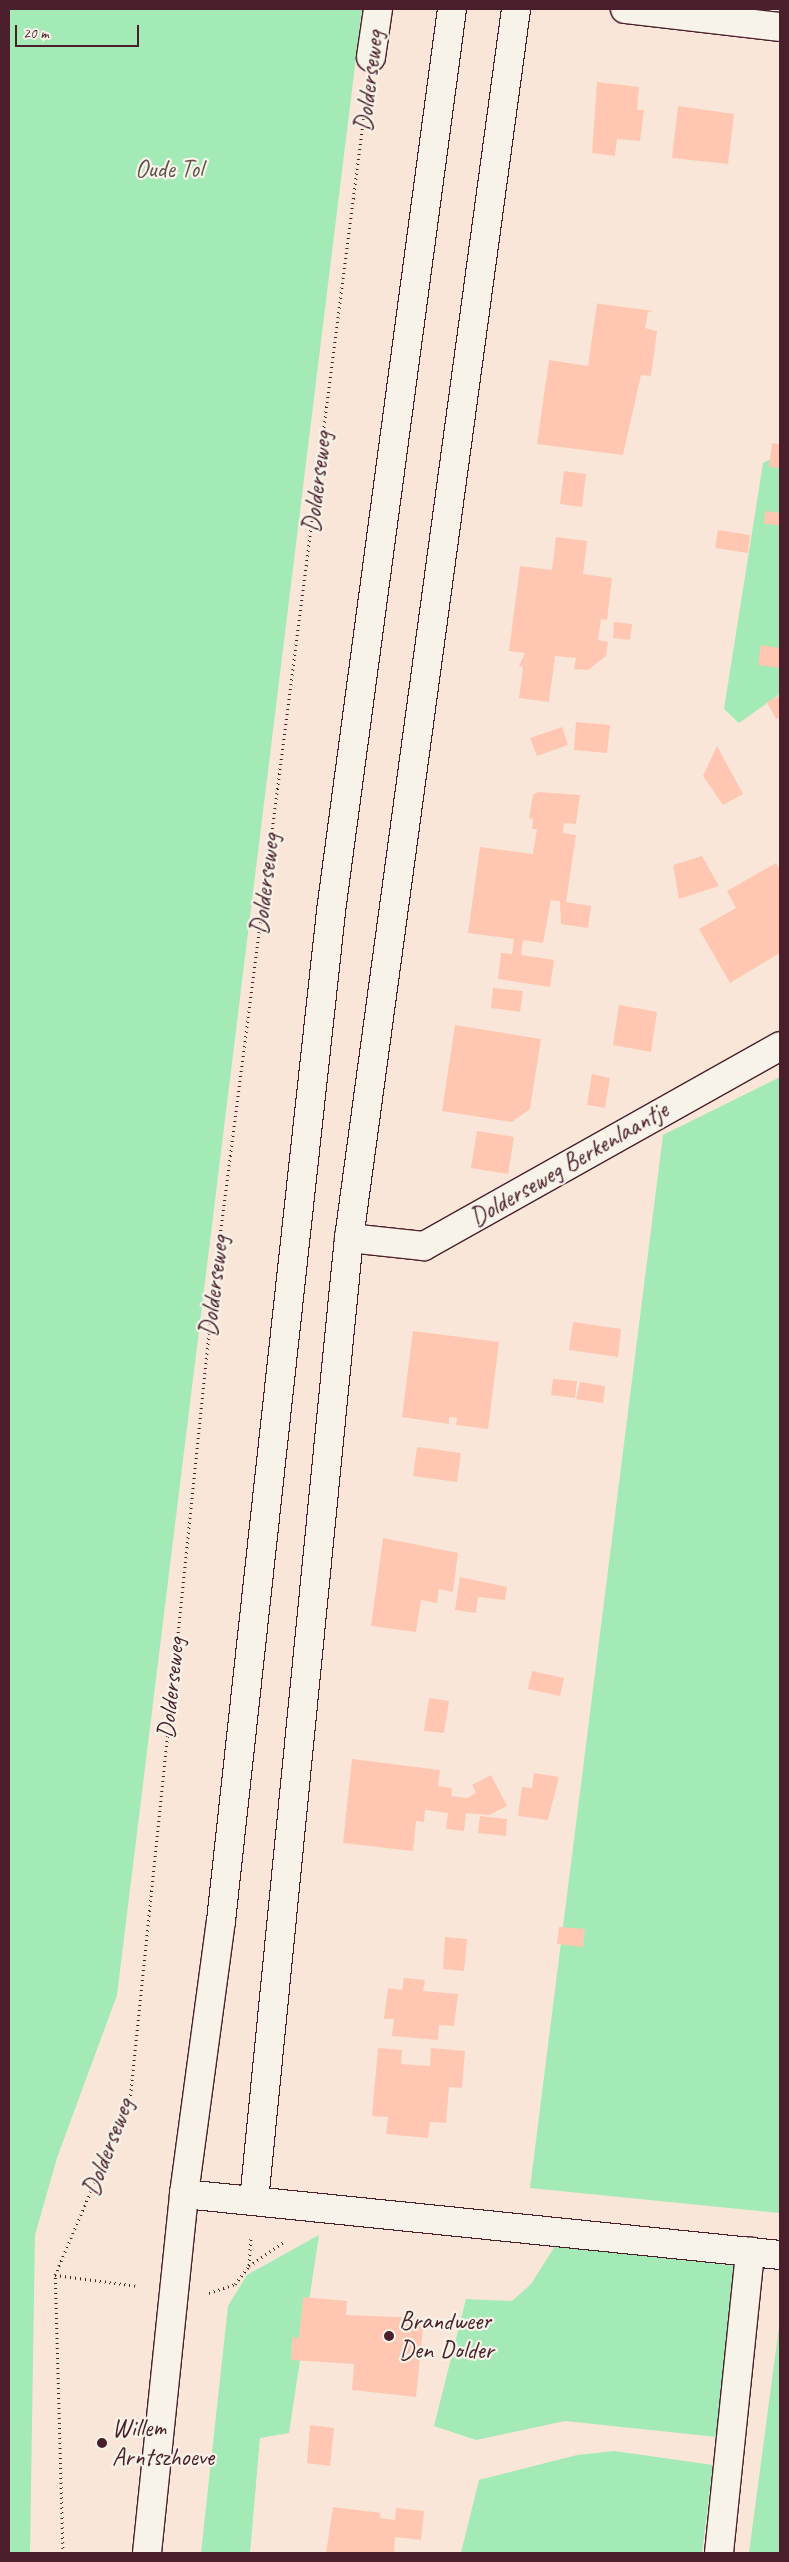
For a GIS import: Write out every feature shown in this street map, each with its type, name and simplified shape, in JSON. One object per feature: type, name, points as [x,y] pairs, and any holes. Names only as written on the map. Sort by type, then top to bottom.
[{"type":"street","name":"Dolderseweg","points":[[372,57],[378,9]]},
{"type":"street","points":[[147,2553],[184,2194],[222,1921],[331,911],[452,9]]},
{"type":"street","points":[[254,2201],[349,1238],[516,9]]},
{"type":"street","points":[[625,9],[780,27]]},
{"type":"street","name":"Dolderseweg Berkenlaantje","points":[[349,1238],[424,1246],[780,1046]]},
{"type":"street","points":[[184,2194],[543,2234],[780,2255]]},
{"type":"street","points":[[719,2553],[750,2252]]},
{"type":"path","name":"Dolderseweg","points":[[63,2553],[55,2275],[130,2100],[215,1274],[372,57]]},
{"type":"green space","name":"Oude Tol","points":[[9,9],[362,9],[117,1995],[57,2158],[35,2235],[30,2553],[9,2553]]},
{"type":"green space","points":[[780,454],[780,694],[739,723],[724,709],[763,463]]},
{"type":"green space","points":[[780,1077],[780,2213],[530,2188],[663,1135]]},
{"type":"green space","points":[[319,2235],[289,2433],[260,2438],[250,2553],[201,2553],[228,2306],[247,2275]]},
{"type":"green space","points":[[555,2246],[737,2266],[717,2437],[565,2421],[476,2440],[434,2426],[466,2299],[512,2301],[531,2284]]},
{"type":"green space","points":[[780,2319],[780,2553],[749,2553]]},
{"type":"green space","points":[[614,2451],[713,2465],[702,2553],[461,2553],[479,2480],[577,2455]]},
{"type":"building","points":[[597,82],[639,87],[637,110],[644,110],[640,141],[617,139],[615,156],[592,153]]},
{"type":"building","points":[[678,106],[734,114],[728,164],[672,158]]},
{"type":"building","points":[[592,303],[654,311],[648,312],[645,328],[657,331],[651,376],[641,375],[623,455],[537,444],[549,360],[588,366],[597,304]]},
{"type":"building","points":[[772,443],[780,444],[780,468],[769,467]]},
{"type":"building","points":[[564,471],[586,474],[582,507],[560,504]]},
{"type":"building","points":[[765,511],[780,513],[780,525],[764,524]]},
{"type":"building","points":[[718,530],[750,535],[748,553],[715,548]]},
{"type":"building","points":[[556,537],[587,541],[583,574],[612,578],[607,620],[601,619],[598,640],[608,642],[606,656],[588,670],[574,669],[576,658],[555,656],[549,702],[519,698],[523,667],[519,666],[525,653],[509,651],[520,566],[552,570]]},
{"type":"building","points":[[614,622],[632,624],[630,640],[613,638]]},
{"type":"building","points":[[761,645],[780,648],[780,668],[758,665]]},
{"type":"building","points":[[779,696],[780,717],[776,719],[767,702]]},
{"type":"building","points":[[576,722],[610,725],[607,753],[574,750]]},
{"type":"building","points":[[562,727],[568,745],[537,756],[530,738]]},
{"type":"building","points":[[717,746],[743,794],[723,805],[703,776]]},
{"type":"building","points":[[538,792],[580,795],[576,824],[564,823],[563,833],[576,835],[566,902],[591,906],[588,928],[561,924],[560,901],[551,900],[543,943],[523,940],[521,955],[554,960],[550,987],[498,979],[501,953],[512,954],[514,939],[468,933],[480,847],[533,854],[537,829],[532,829],[533,819],[529,818],[533,795]]},
{"type":"building","points":[[702,856],[719,886],[679,899],[673,865]]},
{"type":"building","points":[[776,863],[780,869],[780,953],[730,983],[699,929],[736,908],[727,891]]},
{"type":"building","points":[[493,988],[523,991],[520,1012],[491,1008]]},
{"type":"building","points":[[619,1005],[657,1012],[651,1052],[613,1045]]},
{"type":"building","points":[[455,1025],[541,1039],[530,1109],[512,1122],[442,1111]]},
{"type":"building","points":[[592,1074],[610,1078],[605,1108],[587,1105]]},
{"type":"building","points":[[477,1131],[514,1137],[508,1174],[471,1168]]},
{"type":"building","points":[[573,1322],[621,1329],[618,1357],[569,1350]]},
{"type":"building","points":[[413,1331],[499,1342],[488,1429],[456,1425],[457,1418],[449,1417],[449,1424],[402,1417]]},
{"type":"building","points":[[553,1379],[577,1381],[575,1398],[551,1395]]},
{"type":"building","points":[[580,1382],[605,1386],[603,1403],[576,1399]]},
{"type":"building","points":[[417,1447],[461,1453],[457,1482],[413,1476]]},
{"type":"building","points":[[383,1538],[458,1553],[453,1592],[439,1589],[437,1603],[421,1600],[416,1632],[371,1626]]},
{"type":"building","points":[[460,1577],[507,1587],[505,1600],[478,1597],[476,1613],[455,1610]]},
{"type":"building","points":[[532,1671],[564,1678],[560,1696],[528,1689]]},
{"type":"building","points":[[429,1698],[449,1701],[444,1733],[424,1731]]},
{"type":"building","points":[[352,1759],[440,1770],[438,1786],[452,1788],[451,1796],[467,1798],[476,1793],[472,1785],[491,1775],[507,1806],[489,1815],[466,1813],[464,1831],[446,1829],[448,1813],[425,1810],[424,1822],[416,1821],[413,1851],[343,1843]]},
{"type":"building","points":[[534,1773],[559,1777],[548,1820],[518,1816],[522,1787],[532,1788]]},
{"type":"building","points":[[480,1816],[507,1819],[506,1836],[478,1833]]},
{"type":"building","points":[[559,1927],[585,1929],[583,1947],[557,1944]]},
{"type":"building","points":[[445,1937],[467,1939],[464,1971],[443,1969]]},
{"type":"building","points":[[404,1978],[425,1980],[423,1991],[458,1994],[454,2026],[439,2025],[438,2040],[392,2036],[394,2019],[384,2019],[388,1988],[402,1990]]},
{"type":"building","points":[[378,2048],[402,2050],[401,2064],[430,2066],[431,2048],[465,2051],[462,2088],[449,2087],[446,2123],[430,2122],[428,2138],[386,2134],[388,2117],[372,2116]]},
{"type":"building","points":[[303,2297],[347,2301],[346,2315],[424,2318],[416,2397],[352,2390],[354,2364],[291,2360],[292,2337],[299,2338]]},
{"type":"building","points":[[310,2425],[334,2428],[330,2466],[307,2463]]},
{"type":"building","points":[[333,2507],[381,2513],[380,2518],[395,2520],[396,2508],[424,2511],[421,2540],[395,2537],[394,2553],[326,2553]]},
{"type":"place","name":"Brandweer Den Dolder","points":[[389,2336]]},
{"type":"place","name":"Willem Arntszhoeve","points":[[102,2443]]}]
